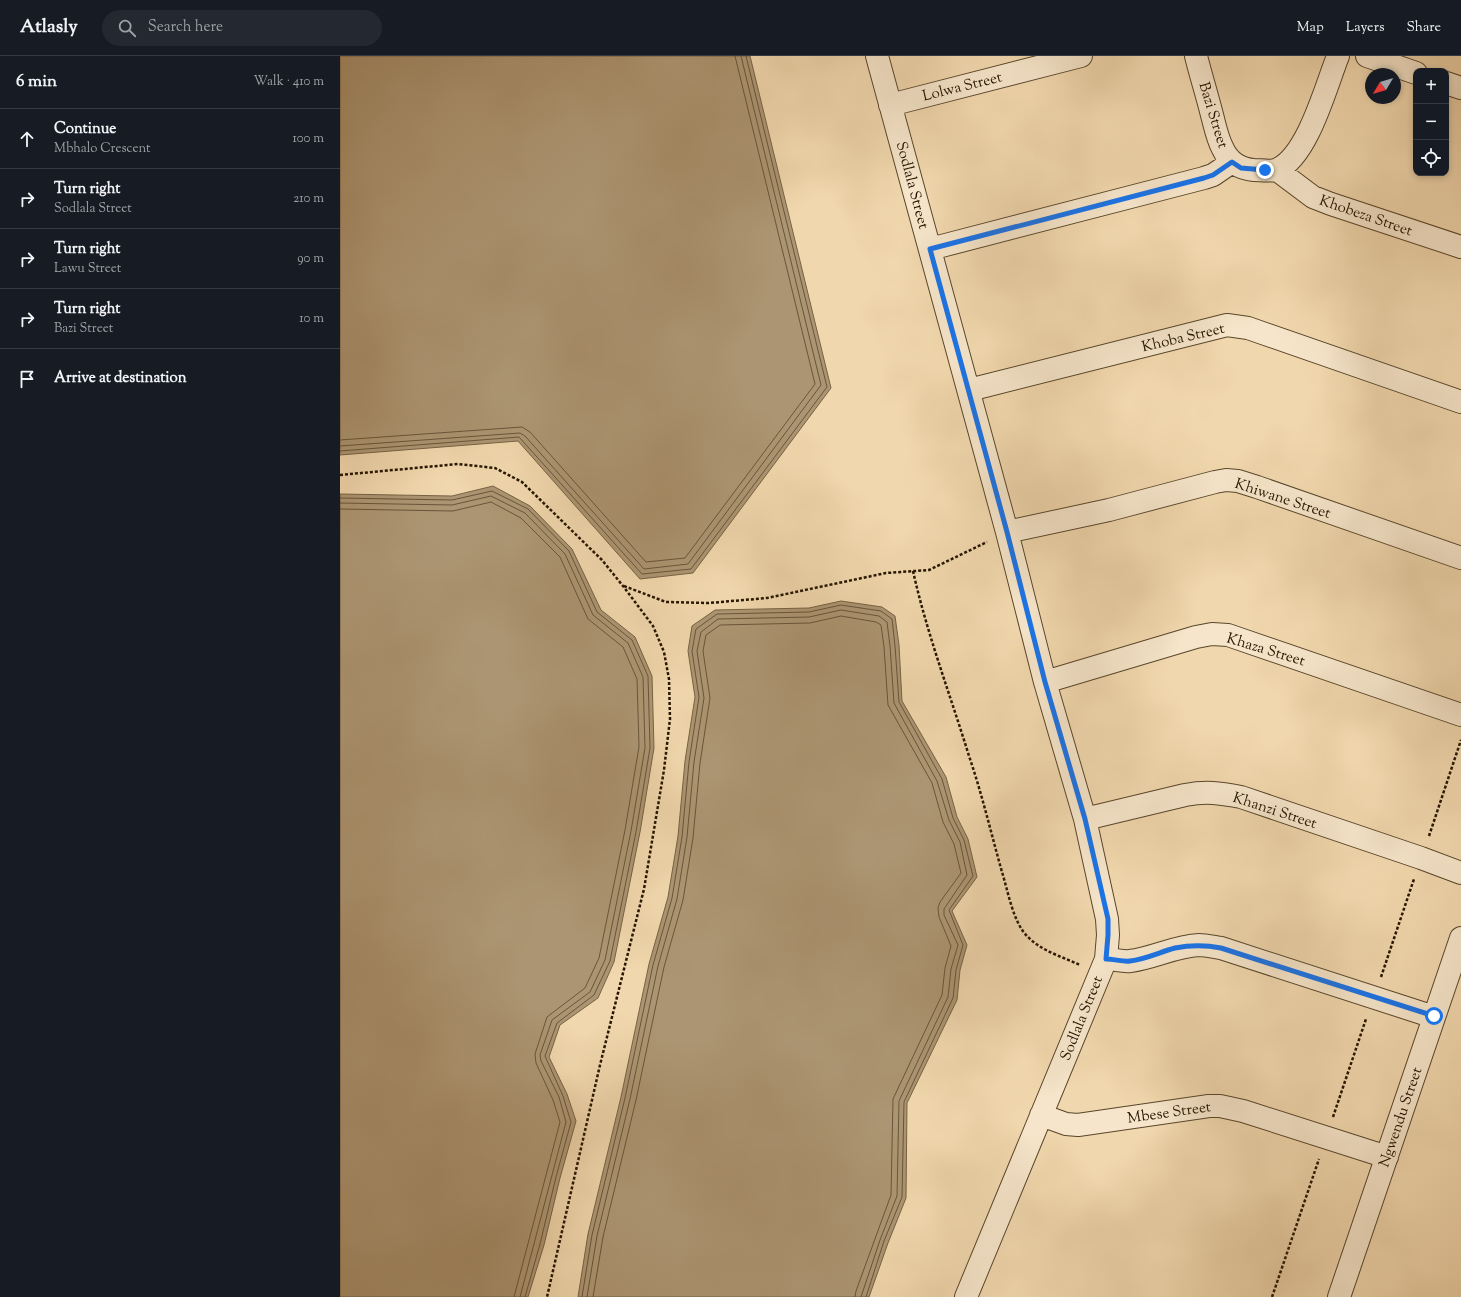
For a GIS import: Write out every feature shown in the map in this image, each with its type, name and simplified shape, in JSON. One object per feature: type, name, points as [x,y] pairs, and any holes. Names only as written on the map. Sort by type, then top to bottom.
[{"type":"street","name":"Sodlala Street","points":[[877,56],[969,390],[1045,682],[1085,819],[1108,919],[1106,959],[966,1297]]},
{"type":"street","name":"Lolwa Street","points":[[890,104],[1081,56]]},
{"type":"street","name":"Bazi Street","points":[[1196,56],[1218,137],[1223,150],[1232,162],[1241,168],[1251,170],[1277,170]]},
{"type":"street","points":[[1277,170],[1288,162],[1305,140],[1312,127],[1338,56]]},
{"type":"street","points":[[1367,56],[1413,72]]},
{"type":"street","points":[[1449,84],[1461,88]]},
{"type":"street","points":[[930,249],[1204,178],[1213,175],[1232,162]]},
{"type":"street","name":"Khobeza Street","points":[[1277,170],[1313,196],[1331,204],[1461,247]]},
{"type":"street","name":"Khoba Street","points":[[969,390],[1227,326],[1248,328],[1461,402]]},
{"type":"street","name":"Khiwane Street","points":[[1007,532],[1109,510],[1200,485],[1226,480],[1238,481],[1257,487],[1461,558]]},
{"type":"street","name":"Khaza Street","points":[[1045,682],[1196,637],[1212,634],[1228,635],[1461,715]]},
{"type":"street","name":"Khanzi Street","points":[[1085,819],[1185,795],[1200,792],[1216,792],[1241,797],[1461,873]]},
{"type":"street","name":"Ngwendu Street","points":[[1340,1297],[1434,1016],[1457,963],[1461,938]]},
{"type":"street","points":[[1106,959],[1129,961],[1188,946],[1201,945],[1221,948],[1434,1016]]},
{"type":"street","name":"Mbese Street","points":[[1041,1115],[1066,1124],[1078,1125],[1208,1106],[1220,1106],[1387,1157]]},
{"type":"path","points":[[340,475],[458,464],[495,468],[522,482],[602,560],[654,626],[664,652],[669,679],[670,719],[664,770],[644,890],[600,1065],[547,1297]]},
{"type":"path","points":[[623,586],[666,602],[709,603],[766,598],[886,573],[929,570],[1007,532]]},
{"type":"path","points":[[913,571],[919,599],[946,688],[970,756],[1009,895],[1018,921],[1027,936],[1044,949],[1086,968],[1106,959]]},
{"type":"water","points":[[340,56],[750,56],[831,388],[693,573],[640,579],[518,441],[340,455]]},
{"type":"water","points":[[493,486],[530,506],[572,549],[601,610],[635,637],[652,676],[654,748],[640,832],[614,962],[598,998],[560,1025],[549,1057],[567,1094],[576,1121],[560,1178],[544,1245],[528,1297],[340,1297],[340,494],[452,496]]},
{"type":"water","points":[[841,601],[882,607],[895,616],[899,645],[902,701],[946,777],[957,817],[968,839],[977,877],[952,911],[967,945],[960,970],[957,1000],[907,1103],[906,1198],[869,1297],[578,1297],[588,1234],[621,1097],[649,964],[668,897],[678,836],[685,761],[695,697],[688,651],[692,626],[715,610],[809,608]]},
{"type":"route","points":[[1265,170],[1241,168],[1232,162],[1213,175],[1204,178],[930,249],[1007,532],[1045,682],[1085,819],[1108,919],[1106,959],[1129,961],[1188,946],[1201,945],[1221,948],[1434,1016]]}]
